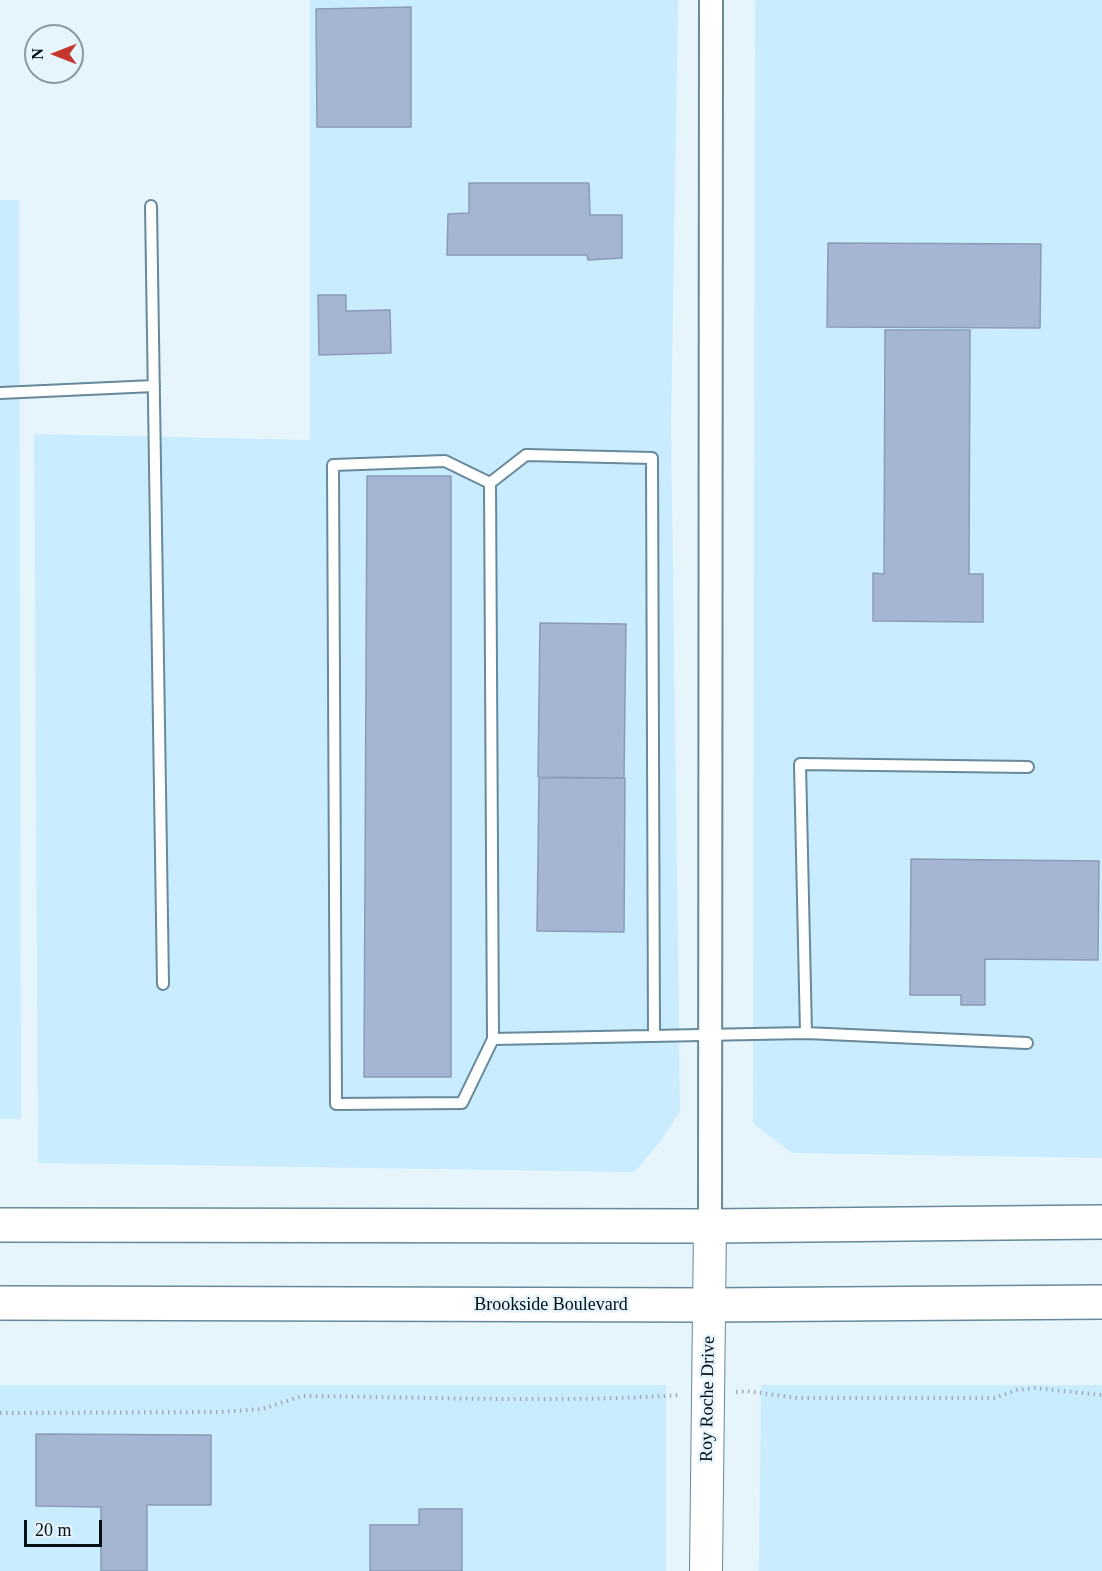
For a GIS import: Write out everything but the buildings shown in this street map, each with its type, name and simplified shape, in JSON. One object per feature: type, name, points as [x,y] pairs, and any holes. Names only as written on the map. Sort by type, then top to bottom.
[{"type":"main road","points":[[0,1225],[710,1226],[1102,1222]]},
{"type":"main road","name":"Brookside Boulevard","points":[[0,1303],[709,1305],[1102,1302]]},
{"type":"street","points":[[710,1226],[711,0]]},
{"type":"street","name":"Roy Roche Drive","points":[[706,1571],[710,1226]]},
{"type":"lane","points":[[151,206],[163,984]]},
{"type":"lane","points":[[0,393],[154,386]]},
{"type":"lane","points":[[490,483],[526,455],[652,458],[654,1036]]},
{"type":"lane","points":[[445,461],[490,483],[493,1040],[462,1103],[336,1104],[333,465],[445,461]]},
{"type":"lane","points":[[806,1033],[800,764],[1028,767]]},
{"type":"lane","points":[[493,1040],[806,1033],[1027,1043]]},
{"type":"path","points":[[0,1413],[220,1412],[262,1409],[302,1396],[567,1398],[650,1397],[747,1391],[797,1398],[995,1398],[1017,1390],[1035,1388],[1102,1395]]},
{"type":"shaded area","points":[[310,0],[678,0],[671,427],[680,1111],[661,1141],[634,1172],[38,1163],[34,434],[310,440]]},
{"type":"shaded area","points":[[755,0],[1102,0],[1102,1158],[792,1153],[753,1123]]},
{"type":"shaded area","points":[[0,200],[19,200],[21,1119],[0,1119]]},
{"type":"shaded area","points":[[0,1385],[666,1385],[666,1571],[0,1571]]},
{"type":"shaded area","points":[[761,1385],[1102,1385],[1102,1571],[759,1571]]}]
